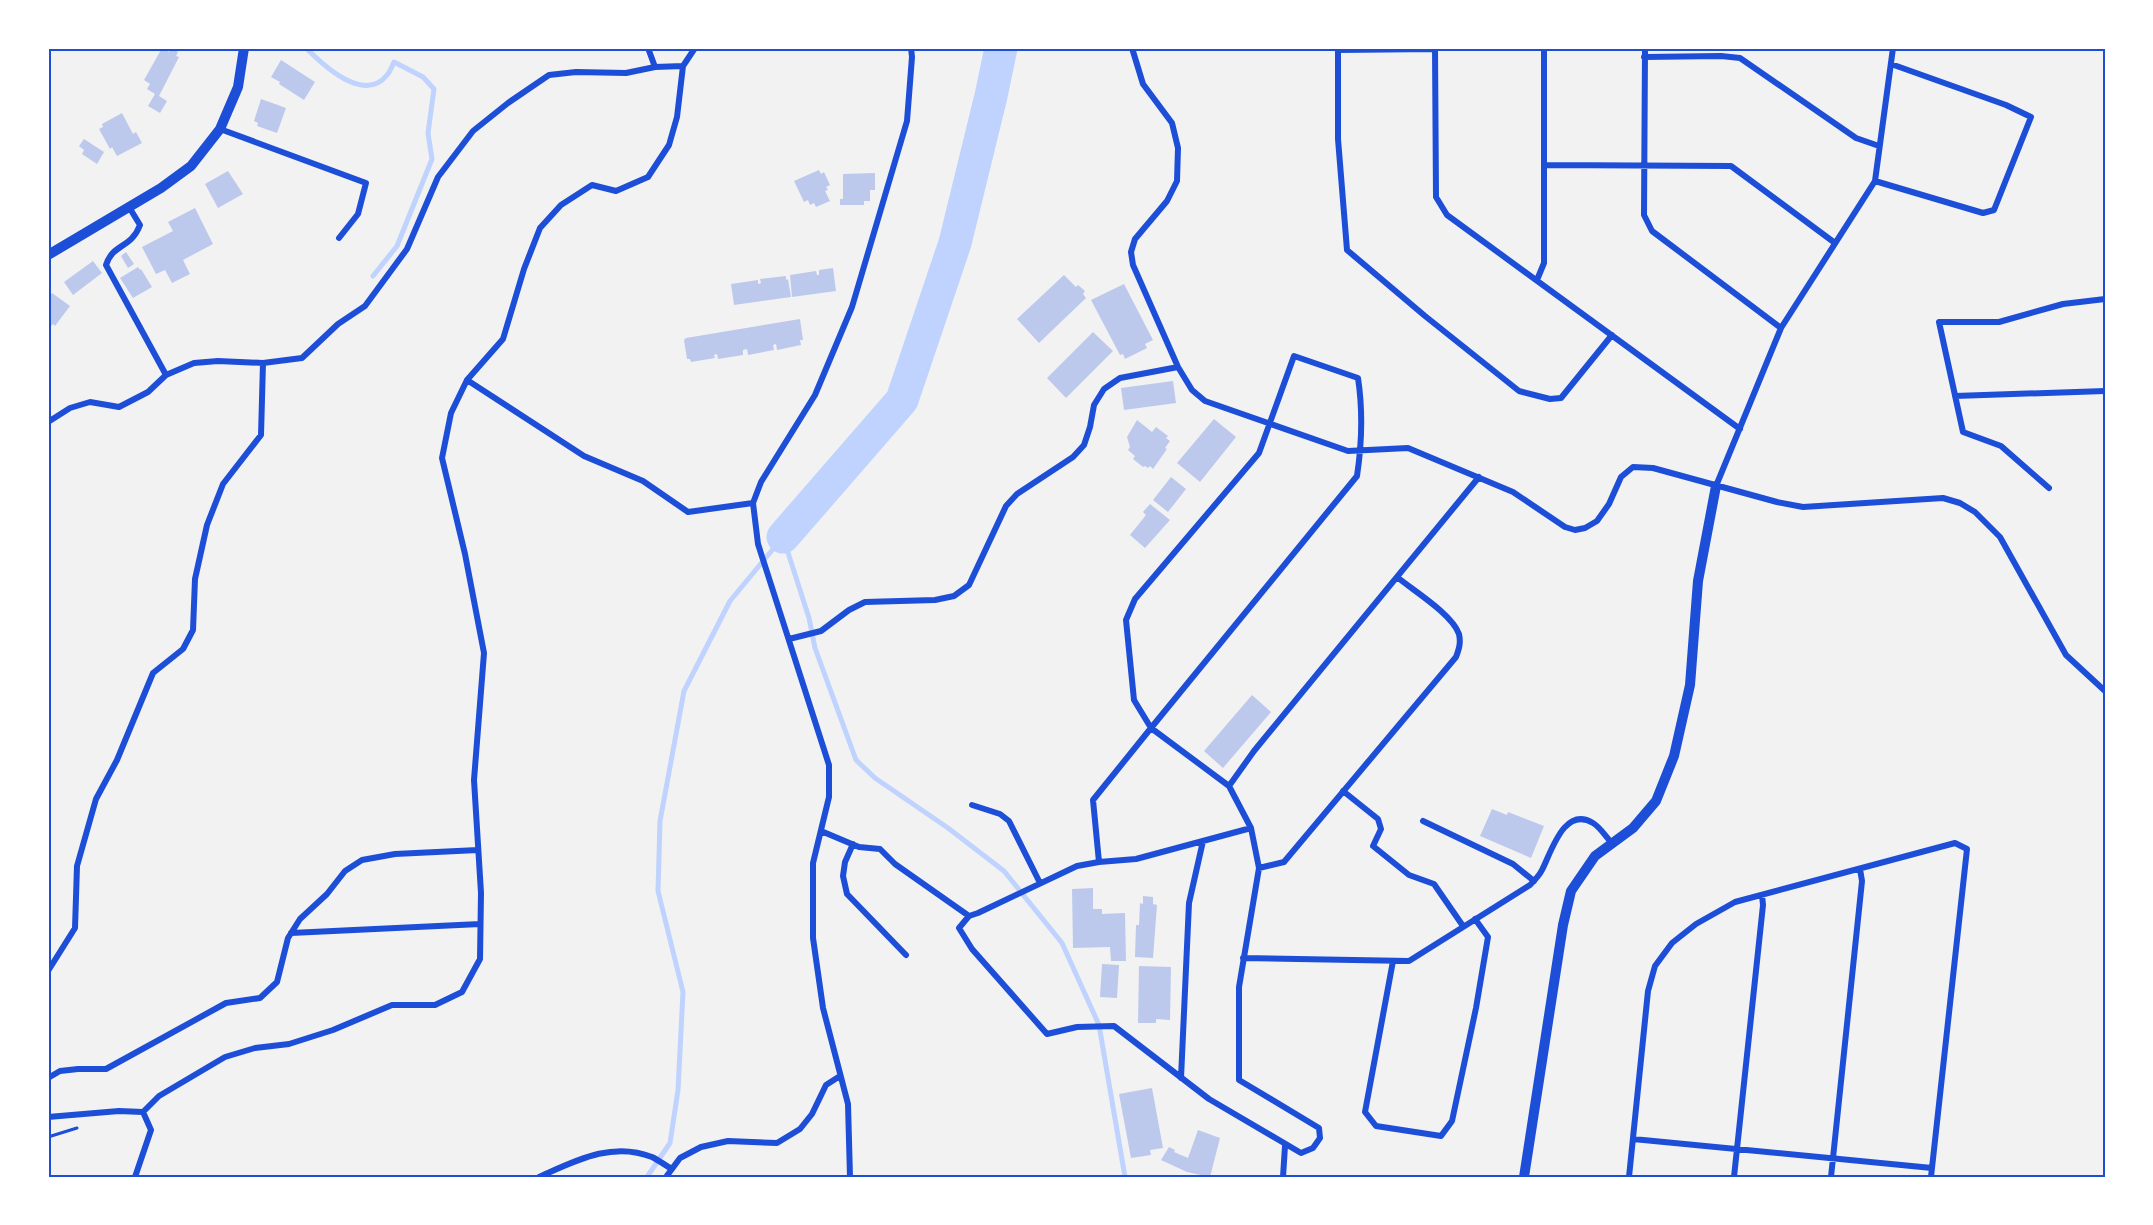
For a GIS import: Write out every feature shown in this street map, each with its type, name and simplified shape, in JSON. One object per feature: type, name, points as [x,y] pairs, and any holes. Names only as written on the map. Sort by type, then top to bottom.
[{"type":"street","points":[[48,255],[161,188],[191,166],[220,129],[238,87],[244,48]]},
{"type":"street","points":[[648,48],[655,67]]},
{"type":"street","points":[[48,1117],[119,1111],[143,1112],[159,1096],[225,1057],[255,1048],[289,1044],[333,1030],[392,1005],[435,1005],[462,992],[480,959],[474,780],[484,653],[465,554],[442,458],[451,413],[467,380],[503,339],[524,269],[540,228],[561,205],[592,185],[616,190],[648,177],[669,145],[677,117],[683,66],[695,48]]},
{"type":"street","points":[[850,1177],[848,1104],[823,1008],[813,938],[813,863],[829,797],[829,765],[758,544],[753,503],[761,482],[815,395],[852,307],[907,121],[911,48]]},
{"type":"street","points":[[1132,48],[1143,84],[1172,123],[1179,148],[1177,181],[1167,201],[1135,238],[1131,252],[1133,265],[1179,367],[1192,390],[1205,401],[1348,451],[1408,448],[1514,492],[1565,527],[1575,530],[1585,528],[1597,521],[1609,504],[1621,477],[1633,467],[1653,468],[1803,507],[1943,498],[1960,503],[1976,512],[2000,537],[2066,655],[2105,691]]},
{"type":"street","points":[[1612,335],[1562,398],[1550,399],[1519,391],[1347,250],[1338,139],[1338,49],[1435,48],[1436,197],[1447,215],[1537,280],[1612,335],[1740,429]]},
{"type":"street","points":[[1537,280],[1544,263],[1544,48]]},
{"type":"street","points":[[1644,48],[1644,215],[1652,231],[1781,328]]},
{"type":"street","points":[[1524,1177],[1563,925],[1571,891],[1595,856],[1633,828],[1656,801],[1674,756],[1690,685],[1698,582],[1716,486],[1781,328],[1875,181],[1893,48]]},
{"type":"street","points":[[1644,57],[1721,56],[1740,58],[1856,138],[1880,146]]},
{"type":"street","points":[[1875,181],[1983,213],[1994,210],[2031,117],[2006,105],[1891,64]]},
{"type":"street","points":[[48,422],[70,408],[90,402],[119,407],[148,392],[166,375],[194,363],[218,361],[263,363],[302,358],[338,324],[365,306],[407,249],[438,177],[473,131],[508,103],[549,75],[576,72],[626,73],[655,67],[683,66]]},
{"type":"street","points":[[220,129],[366,183],[358,214],[339,238]]},
{"type":"street","points":[[1544,165],[1731,166],[1836,243]]},
{"type":"street","points":[[129,207],[140,225],[135,237],[109,255],[106,266],[166,375]]},
{"type":"street","points":[[2049,488],[2001,446],[1963,432],[1939,322],[1999,322],[2063,304],[2105,299]]},
{"type":"street","points":[[1099,862],[1093,800],[1151,729],[1356,476],[1361,450],[1361,399],[1358,378],[1294,356],[1259,453],[1135,599],[1126,621],[1134,700],[1151,729],[1229,786],[1251,828],[1259,868],[1239,987],[1239,1080],[1319,1128],[1320,1138],[1312,1148],[1301,1153],[1285,1146],[1209,1100],[1114,1026],[1077,1027],[1047,1034],[972,949],[959,928],[969,916],[1077,866],[1136,859],[1251,828]]},
{"type":"street","points":[[48,971],[75,928],[78,866],[96,799],[117,760],[153,673],[183,649],[193,630],[195,579],[207,525],[223,483],[261,435],[263,363]]},
{"type":"street","points":[[789,639],[822,631],[849,610],[866,602],[935,600],[954,596],[969,585],[1006,506],[1017,494],[1073,457],[1084,445],[1094,405],[1104,389],[1120,378],[1179,367]]},
{"type":"street","points":[[467,380],[584,456],[643,481],[688,513],[753,503]]},
{"type":"street","points":[[1955,396],[2105,391]]},
{"type":"street","points":[[1229,786],[1254,751],[1479,477]]},
{"type":"street","points":[[1259,868],[1284,862],[1456,657],[1460,646],[1459,635],[1452,622],[1397,577]]},
{"type":"street","points":[[1343,791],[1378,819],[1381,829],[1373,846],[1408,875],[1434,884],[1463,926]]},
{"type":"street","points":[[972,805],[1000,814],[1008,821],[1040,884]]},
{"type":"street","points":[[1243,958],[1408,961],[1530,885],[1540,873],[1560,831],[1571,822],[1584,819],[1595,824],[1612,843]]},
{"type":"street","points":[[1423,821],[1513,864],[1534,881]]},
{"type":"street","points":[[821,831],[859,847],[880,849],[896,864],[969,916]]},
{"type":"street","points":[[1181,1078],[1189,903],[1203,841]]},
{"type":"street","points":[[1629,1177],[1648,991],[1655,966],[1672,943],[1696,924],[1736,902],[1955,843],[1967,849],[1931,1177]]},
{"type":"street","points":[[853,844],[845,862],[843,876],[848,894],[906,955]]},
{"type":"street","points":[[48,1078],[60,1071],[106,1069],[226,1003],[260,998],[277,982],[288,938],[300,919],[327,894],[345,871],[362,860],[395,854],[478,850]]},
{"type":"street","points":[[1832,1177],[1862,881],[1860,869]]},
{"type":"street","points":[[1734,1177],[1763,905],[1762,895]]},
{"type":"street","points":[[1393,961],[1365,1112],[1376,1126],[1441,1136],[1452,1121],[1476,1008],[1488,937],[1475,919]]},
{"type":"street","points":[[291,933],[480,924]]},
{"type":"street","points":[[666,1177],[680,1158],[701,1147],[728,1141],[777,1143],[800,1130],[812,1114],[825,1085],[840,1076]]},
{"type":"street","points":[[135,1177],[151,1130],[143,1112]]},
{"type":"street","points":[[1633,1139],[1932,1168]]},
{"type":"street","points":[[1283,1177],[1285,1146]]},
{"type":"street","points":[[539,1177],[585,1157],[606,1151],[625,1151],[651,1157],[672,1169]]},
{"type":"building","points":[[162,48],[169,52],[171,48],[178,52],[176,56],[179,57],[159,96],[167,101],[160,113],[148,106],[155,94],[147,89],[150,84],[144,80]]},
{"type":"building","points":[[281,60],[315,82],[304,100],[271,77]]},
{"type":"building","points":[[261,99],[286,108],[277,133],[257,126],[258,123],[254,121]]},
{"type":"building","points":[[122,113],[133,134],[136,132],[142,143],[117,156],[112,147],[110,149],[99,129],[103,127],[102,124]]},
{"type":"building","points":[[84,139],[104,152],[97,164],[82,154],[84,150],[79,146]]},
{"type":"building","points":[[819,170],[821,174],[824,172],[830,185],[825,191],[830,201],[816,207],[814,203],[810,205],[808,200],[804,202],[794,181]]},
{"type":"building","points":[[228,171],[243,194],[218,208],[205,184]]},
{"type":"building","points":[[875,173],[875,190],[870,190],[870,201],[864,201],[864,205],[840,205],[840,199],[843,199],[843,174]]},
{"type":"building","points":[[195,208],[213,244],[183,260],[190,274],[172,283],[165,270],[156,274],[142,247],[173,231],[168,222]]},
{"type":"building","points":[[126,252],[134,264],[128,268],[121,256]]},
{"type":"building","points":[[93,261],[102,273],[73,295],[64,282]]},
{"type":"building","points":[[138,267],[152,287],[133,298],[120,278]]},
{"type":"building","points":[[833,268],[836,291],[792,297],[790,275],[816,271],[819,275],[819,270]]},
{"type":"building","points":[[1064,275],[1076,287],[1078,285],[1085,291],[1083,294],[1086,298],[1039,343],[1017,319]]},
{"type":"building","points":[[786,276],[791,297],[734,305],[731,284],[758,280],[758,284],[761,283],[760,279]]},
{"type":"building","points":[[1124,284],[1153,340],[1145,344],[1147,348],[1125,359],[1123,354],[1120,355],[1091,300]]},
{"type":"building","points":[[52,293],[70,306],[55,326],[48,324],[48,299]]},
{"type":"building","points":[[800,319],[803,340],[800,340],[801,345],[777,350],[776,344],[773,345],[774,350],[748,355],[747,349],[743,350],[743,355],[718,359],[717,354],[714,355],[715,358],[691,362],[687,359],[684,340],[686,338]]},
{"type":"building","points":[[1093,332],[1113,351],[1066,398],[1047,378]]},
{"type":"building","points":[[1173,381],[1176,403],[1124,410],[1121,388]]},
{"type":"building","points":[[1214,419],[1236,437],[1200,482],[1177,463]]},
{"type":"building","points":[[1137,420],[1152,432],[1156,427],[1168,436],[1166,438],[1170,441],[1153,469],[1150,466],[1143,467],[1133,459],[1135,456],[1128,450],[1130,447],[1127,437]]},
{"type":"building","points":[[1171,477],[1186,489],[1168,512],[1153,500]]},
{"type":"building","points":[[1150,504],[1170,520],[1145,548],[1130,535],[1146,515],[1143,512]]},
{"type":"building","points":[[1252,695],[1271,712],[1223,768],[1204,751]]},
{"type":"building","points":[[1492,809],[1507,815],[1508,812],[1544,826],[1531,858],[1480,836]]},
{"type":"building","points":[[1093,888],[1093,909],[1102,909],[1102,914],[1125,913],[1126,961],[1111,961],[1110,947],[1073,948],[1072,889]]},
{"type":"building","points":[[1143,896],[1153,897],[1153,904],[1157,905],[1153,958],[1135,957],[1136,925],[1139,925],[1140,903],[1143,904]]},
{"type":"building","points":[[1102,964],[1119,965],[1117,998],[1100,997]]},
{"type":"building","points":[[1139,966],[1171,967],[1170,1020],[1156,1019],[1156,1023],[1138,1023]]},
{"type":"building","points":[[1152,1088],[1163,1148],[1150,1150],[1151,1155],[1131,1158],[1119,1094]]},
{"type":"building","points":[[1198,1130],[1220,1138],[1210,1177],[1187,1172],[1161,1160],[1169,1147],[1175,1150],[1174,1152],[1188,1158]]},
{"type":"waterway","points":[[306,48],[333,72],[356,84],[378,83],[388,74],[394,62],[423,77],[434,89],[428,133],[432,159],[397,246],[373,276]]},
{"type":"waterway","points":[[783,537],[902,400],[955,243],[1001,48]]},
{"type":"waterway","points":[[783,537],[809,618],[815,648],[856,760],[875,778],[948,828],[1004,871],[1062,943],[1099,1025],[1125,1177]]},
{"type":"waterway","points":[[647,1177],[670,1143],[678,1090],[683,992],[658,891],[660,821],[684,691],[730,601],[783,537]]}]
